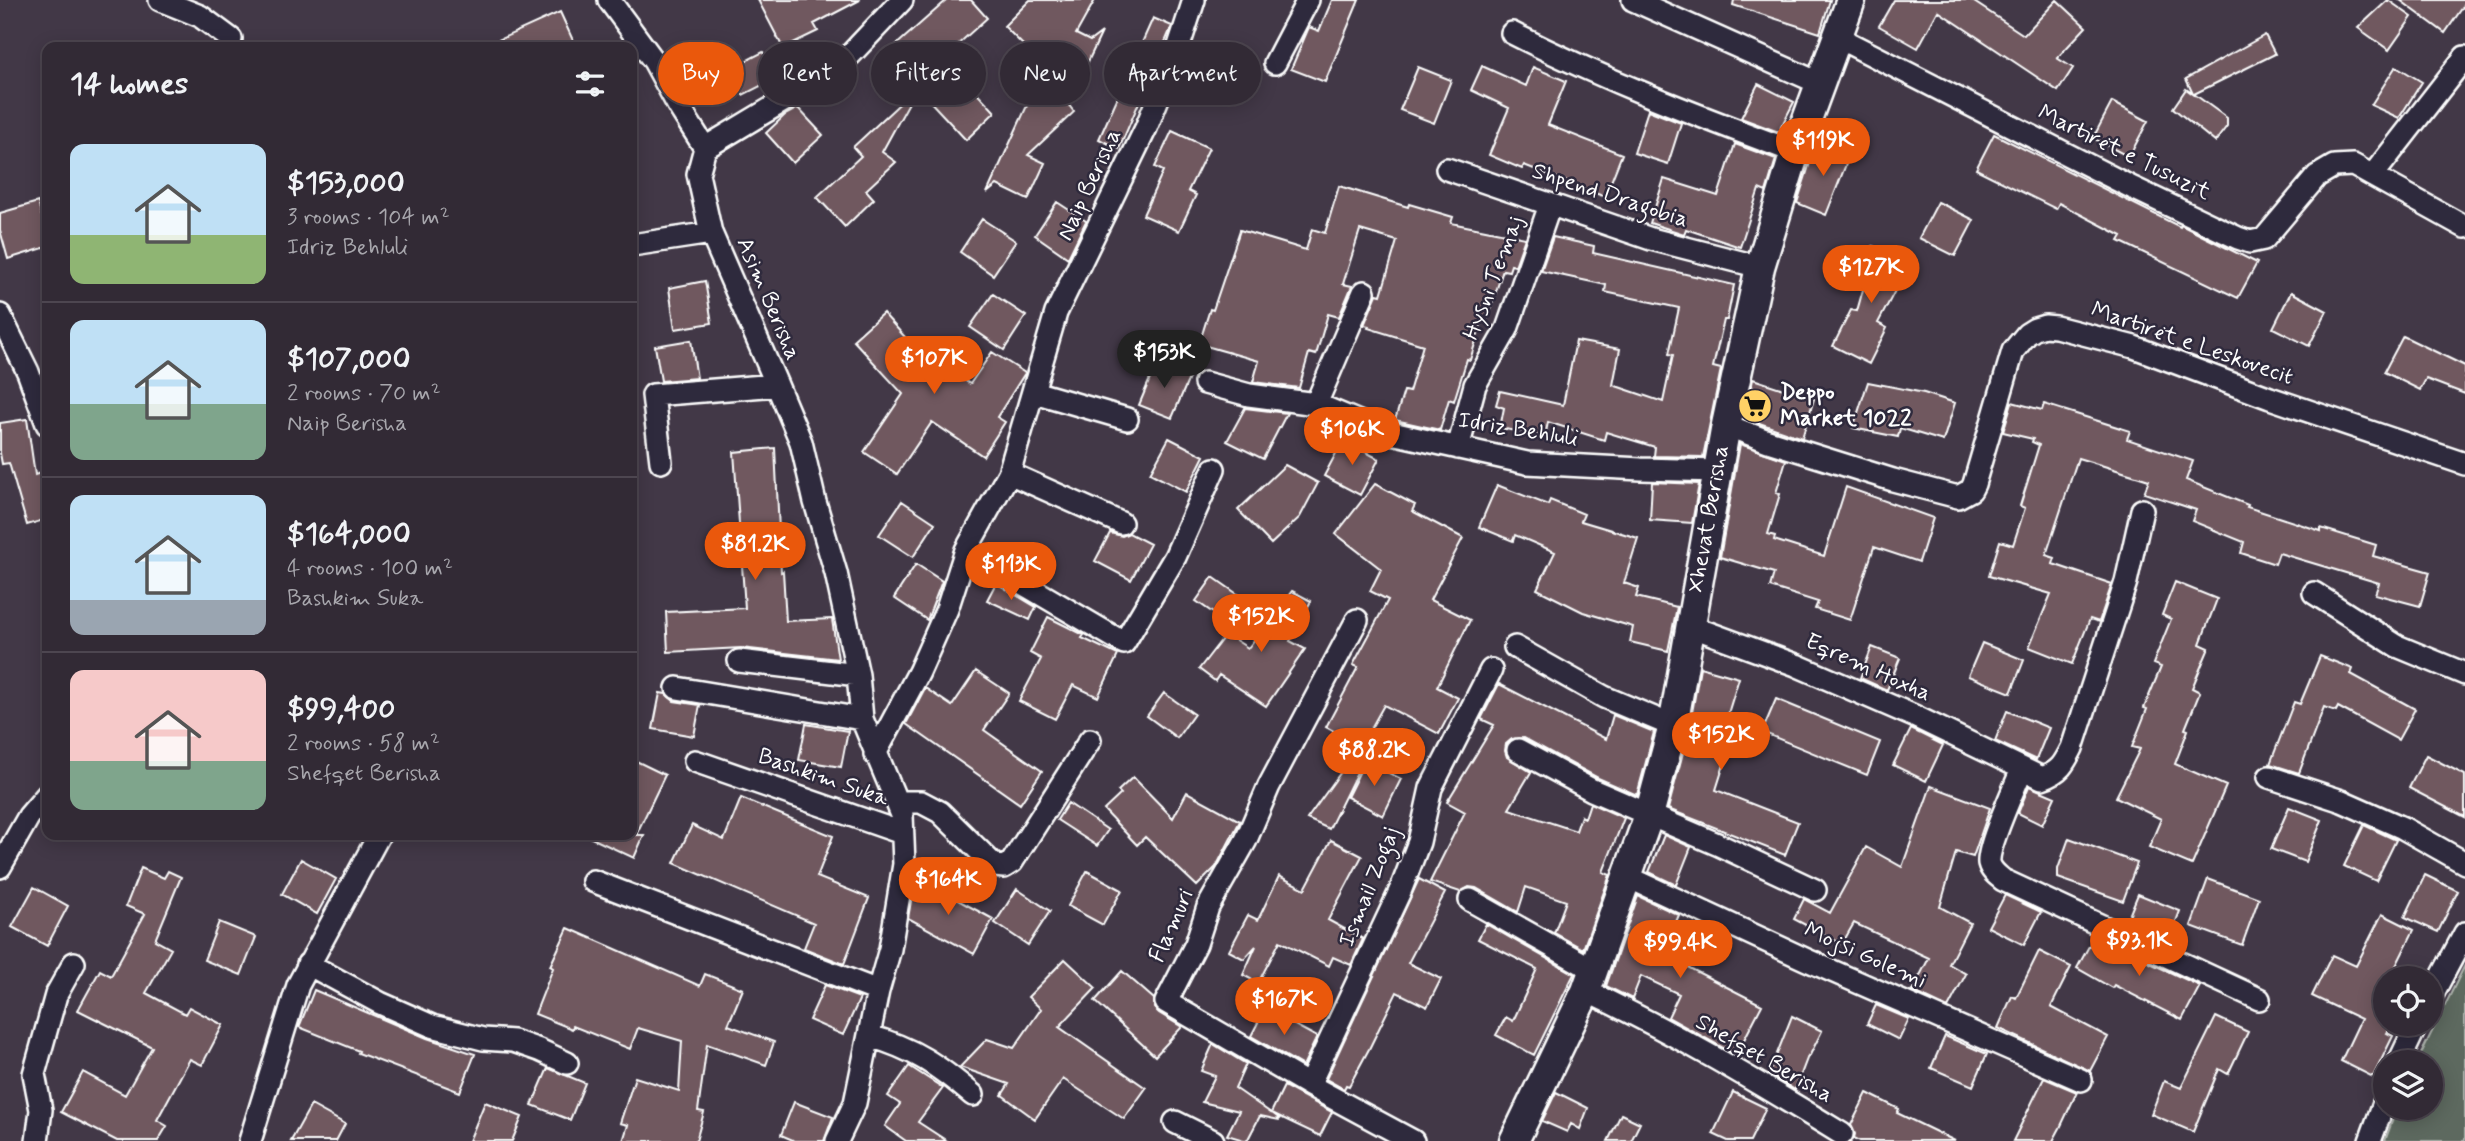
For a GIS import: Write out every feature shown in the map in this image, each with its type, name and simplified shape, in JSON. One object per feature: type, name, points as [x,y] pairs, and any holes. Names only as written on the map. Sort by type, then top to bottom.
[{"type":"street","points":[[160,0],[200,16],[230,39]]},
{"type":"street","points":[[610,0],[654,61],[705,148],[825,76],[849,57],[902,0]]},
{"type":"street","name":"Naip Berisha","points":[[875,754],[925,659],[947,608],[966,550],[1009,473],[1056,313],[1146,128],[1178,49],[1194,0]]},
{"type":"street","points":[[1275,63],[1308,0]]},
{"type":"street","points":[[1633,0],[1819,83]]},
{"type":"street","name":"Xhevat Berisha","points":[[1514,1141],[1590,980],[1649,815],[1672,726],[1726,425],[1759,267],[1795,152],[1851,0]]},
{"type":"street","points":[[1512,33],[1580,68],[1686,112],[1795,152]]},
{"type":"street","name":"Martirët e Tusuzit","points":[[1837,37],[2133,188],[2250,242],[2264,239],[2317,176],[2334,166],[2353,165],[2465,227]]},
{"type":"street","points":[[2372,175],[2465,57]]},
{"type":"street","name":"Asim Berisha","points":[[705,148],[698,174],[711,233],[801,442],[836,573],[858,675],[862,719],[902,815],[902,833]]},
{"type":"street","name":"Shpend Dragobia","points":[[1447,169],[1651,239],[1759,267]]},
{"type":"street","name":"Hysni Temaj","points":[[1458,448],[1475,385],[1507,329],[1550,205]]},
{"type":"street","name":"Asim Berisha","points":[[637,243],[711,233]]},
{"type":"street","points":[[1317,404],[1364,292]]},
{"type":"street","points":[[0,315],[28,372],[42,410]]},
{"type":"street","name":"Martirët e Leskovecit","points":[[1726,425],[1768,442],[1958,497],[1970,490],[1974,484],[2013,351],[2027,334],[2045,326],[2134,347],[2270,398],[2465,464]]},
{"type":"street","name":"Idriz Behluli","points":[[1205,383],[1249,395],[1317,404],[1378,430],[1527,463],[1718,471]]},
{"type":"street","name":"Asim Berisha","points":[[661,462],[653,395],[777,385]]},
{"type":"street","points":[[1034,392],[1126,419]]},
{"type":"street","points":[[966,550],[1124,643],[1175,557],[1214,468]]},
{"type":"street","points":[[1009,473],[1121,523]]},
{"type":"street","name":"Eqrem Hoxha","points":[[1690,626],[1843,685],[2042,778],[2063,767],[2072,748],[2126,582],[2142,510]]},
{"type":"street","points":[[2314,593],[2397,646],[2465,674]]},
{"type":"street","name":"Flamuri","points":[[1357,620],[1269,786],[1246,840],[1208,907],[1196,944],[1166,1002],[1308,1085],[1413,1141]]},
{"type":"street","points":[[1515,647],[1604,697],[1672,726]]},
{"type":"street","points":[[739,661],[858,675]]},
{"type":"street","name":"Ismail Zogaj","points":[[1308,1085],[1401,890],[1419,842],[1431,788],[1491,670]]},
{"type":"street","points":[[677,688],[862,719]]},
{"type":"street","name":"Bashkim Suka","points":[[897,802],[921,802],[940,812],[995,866],[1003,867],[1012,862],[1028,839],[1090,740]]},
{"type":"street","points":[[1518,750],[1592,790],[1815,890]]},
{"type":"street","name":"Bashkim Suka","points":[[695,761],[902,833],[904,864],[890,949],[878,991],[855,1103],[837,1141]]},
{"type":"street","points":[[2022,769],[1994,841],[1989,861],[1992,870],[2003,880],[2259,999]]},
{"type":"street","points":[[2269,776],[2342,801],[2391,822],[2465,863]]},
{"type":"street","points":[[0,867],[29,816],[42,801]]},
{"type":"street","points":[[250,1141],[298,985],[376,840]]},
{"type":"street","name":"Mojsi Golemi","points":[[1628,877],[1807,960],[2081,1080]]},
{"type":"street","points":[[593,881],[878,991]]},
{"type":"street","points":[[1470,900],[1590,980]]},
{"type":"street","points":[[2443,974],[2465,933]]},
{"type":"street","points":[[37,1141],[41,1110],[34,1074],[56,995],[74,963]]},
{"type":"street","points":[[309,964],[380,1003],[432,1026],[483,1039],[513,1041],[539,1049],[567,1063]]},
{"type":"street","name":"Shefqet Berisha","points":[[1590,980],[1630,1012],[1842,1134]]},
{"type":"street","points":[[869,1037],[917,1053],[944,1070],[973,1095]]},
{"type":"street","points":[[2370,1141],[2378,1120]]},
{"type":"street","points":[[1175,1122],[1213,1141]]},
{"type":"green space","points":[[2465,965],[2465,1141],[2385,1141],[2393,1120],[2443,1120],[2443,1050],[2423,1050],[2430,1036],[2443,1036],[2443,1009]]},
{"type":"building","points":[[758,0],[860,0],[814,24],[818,31],[795,42],[780,42]]},
{"type":"building","points":[[947,0],[971,0],[987,18],[961,42],[900,42]]},
{"type":"building","points":[[1030,0],[1095,0],[1076,34],[1090,41],[1102,32],[1090,57],[1090,42],[1020,42],[1004,26]]},
{"type":"building","points":[[1332,0],[1359,0],[1325,82],[1291,69],[1309,27],[1319,31]]},
{"type":"building","points":[[1734,0],[1830,0],[1820,33],[1733,5]]},
{"type":"building","points":[[1894,0],[1971,0],[2024,35],[2057,0],[2086,27],[2057,58],[2073,68],[2058,91],[1938,11],[1918,48],[1879,26]]},
{"type":"building","points":[[2388,0],[2412,17],[2389,50],[2358,28]]},
{"type":"building","points":[[2400,0],[2465,0],[2465,4],[2445,33]]},
{"type":"building","points":[[560,12],[574,42],[494,42]]},
{"type":"building","points":[[1153,18],[1172,26],[1165,42],[1142,42]]},
{"type":"building","points":[[2265,35],[2275,54],[2194,94],[2227,118],[2227,126],[2215,142],[2173,108],[2186,89],[2193,94],[2186,79]]},
{"type":"building","points":[[758,55],[758,87],[744,94],[744,62]]},
{"type":"building","points":[[1482,66],[1526,86],[1533,67],[1566,81],[1548,125],[1622,154],[1605,197],[1524,165],[1522,169],[1489,155],[1509,108],[1471,90]]},
{"type":"building","points":[[2396,66],[2422,82],[2399,118],[2371,105]]},
{"type":"building","points":[[1418,67],[1451,80],[1434,123],[1400,110]]},
{"type":"building","points":[[1758,84],[1794,102],[1781,127],[1786,128],[1784,134],[1741,118]]},
{"type":"building","points":[[986,102],[995,112],[966,140],[933,105],[986,105]]},
{"type":"building","points":[[2112,102],[2148,121],[2129,157],[2093,138]]},
{"type":"building","points":[[898,105],[908,105],[882,152],[896,162],[866,190],[874,199],[845,227],[817,197],[861,156],[853,147]]},
{"type":"building","points":[[1027,105],[1069,105],[1074,112],[1028,155],[1045,163],[1028,200],[997,185],[987,193]]},
{"type":"building","points":[[1114,105],[1138,105],[1119,149],[1099,139]]},
{"type":"building","points":[[798,108],[823,135],[793,163],[766,133],[785,115]]},
{"type":"building","points":[[1648,110],[1681,123],[1668,164],[1634,153]]},
{"type":"building","points":[[1172,131],[1209,148],[1188,191],[1196,195],[1179,231],[1143,215],[1163,171],[1155,167]]},
{"type":"building","points":[[1994,134],[2257,263],[2238,298],[2119,241],[2122,236],[2059,203],[2056,209],[1976,169]]},
{"type":"building","points":[[1817,141],[1850,154],[1826,215],[1797,203]]},
{"type":"building","points":[[1735,144],[1776,159],[1766,192],[1759,189],[1740,247],[1686,229],[1684,234],[1650,223],[1664,179],[1718,196]]},
{"type":"building","points":[[1339,186],[1408,207],[1409,204],[1453,217],[1451,223],[1525,238],[1515,266],[1511,265],[1509,271],[1503,270],[1487,319],[1483,318],[1470,360],[1467,359],[1454,401],[1449,399],[1440,430],[1395,420],[1404,391],[1409,392],[1423,345],[1364,325],[1377,294],[1381,295],[1397,241],[1360,230],[1343,284],[1352,286],[1339,317],[1328,314],[1316,355],[1309,353],[1299,388],[1253,382],[1259,361],[1199,344],[1240,230],[1306,250],[1312,229],[1325,233]]},
{"type":"building","points":[[38,202],[42,217],[42,249],[8,259],[0,230],[0,213]]},
{"type":"building","points":[[1057,202],[1086,221],[1068,258],[1035,235]]},
{"type":"building","points":[[1938,202],[1974,220],[1955,256],[1919,238]]},
{"type":"building","points":[[982,219],[1016,241],[993,275],[960,252]]},
{"type":"building","points":[[1553,237],[1594,246],[1593,253],[1734,285],[1713,367],[1721,369],[1703,457],[1654,456],[1655,447],[1606,432],[1604,440],[1548,422],[1545,437],[1500,428],[1504,408],[1496,405],[1500,391],[1563,405],[1576,341],[1620,349],[1613,385],[1663,402],[1673,355],[1669,354],[1679,308],[1605,292],[1606,285],[1541,271]]},
{"type":"building","points":[[1873,246],[1909,264],[1878,323],[1887,328],[1869,364],[1833,346],[1851,310],[1857,311],[1864,286],[1855,282]]},
{"type":"building","points":[[705,281],[712,323],[675,329],[669,288]]},
{"type":"building","points":[[2291,292],[2327,311],[2309,346],[2273,328]]},
{"type":"building","points":[[993,294],[1026,316],[1004,350],[970,327]]},
{"type":"building","points":[[883,313],[915,348],[970,384],[992,352],[1025,373],[997,417],[1005,422],[983,456],[932,422],[897,474],[864,452],[903,394],[853,340]]},
{"type":"building","points":[[2403,336],[2465,366],[2465,394],[2426,379],[2420,390],[2384,372]]},
{"type":"building","points":[[691,340],[697,378],[661,381],[655,346]]},
{"type":"building","points":[[1157,362],[1190,376],[1172,418],[1139,405]]},
{"type":"building","points":[[1753,379],[1814,399],[1802,438],[1745,418]]},
{"type":"building","points":[[1868,382],[1924,393],[1955,403],[1943,441],[1900,428],[1898,437],[1853,428]]},
{"type":"building","points":[[2012,402],[2042,410],[2044,404],[2130,431],[2127,439],[2193,461],[2186,480],[2248,505],[2247,507],[2321,531],[2321,528],[2376,545],[2373,556],[2430,572],[2420,606],[2375,594],[2379,583],[2279,553],[2275,564],[2241,553],[2244,542],[2192,521],[2196,510],[2144,493],[2149,480],[2078,458],[2046,555],[2055,558],[2053,564],[2112,584],[2099,622],[2090,619],[2072,664],[2029,647],[2051,594],[1989,576],[2000,541],[2013,545],[2025,508],[2020,506],[2039,445],[2032,442],[2033,439],[2003,432]]},
{"type":"building","points":[[1245,408],[1287,413],[1263,459],[1227,441]]},
{"type":"building","points":[[27,419],[35,475],[42,473],[42,520],[27,525],[9,463],[2,464],[0,423]]},
{"type":"building","points":[[1169,438],[1204,456],[1186,492],[1150,473]]},
{"type":"building","points":[[1343,440],[1379,459],[1360,495],[1324,476]]},
{"type":"building","points":[[1740,444],[1786,460],[1776,493],[1780,494],[1768,534],[1775,536],[1774,540],[1824,556],[1846,487],[1933,518],[1919,562],[1874,547],[1850,620],[1815,609],[1818,602],[1770,587],[1774,573],[1720,557]]},
{"type":"building","points":[[775,448],[786,621],[832,619],[838,659],[741,648],[668,652],[666,612],[745,608],[734,452]]},
{"type":"building","points":[[1285,465],[1318,483],[1300,517],[1271,544],[1238,510]]},
{"type":"building","points":[[1652,482],[1699,484],[1692,523],[1650,520]]},
{"type":"building","points":[[1375,484],[1415,505],[1412,511],[1463,538],[1430,600],[1470,620],[1437,687],[1458,698],[1439,734],[1384,705],[1361,746],[1326,727],[1358,667],[1353,665],[1388,600],[1370,591],[1381,569],[1336,534]]},
{"type":"building","points":[[1497,485],[1548,505],[1550,500],[1584,514],[1581,521],[1638,538],[1624,583],[1639,588],[1636,597],[1677,607],[1668,651],[1630,642],[1633,627],[1583,612],[1537,589],[1555,552],[1515,535],[1513,541],[1479,527]]},
{"type":"building","points":[[902,501],[935,523],[913,557],[879,535]]},
{"type":"building","points":[[1110,533],[1122,536],[1129,533],[1150,544],[1131,580],[1095,561]]},
{"type":"building","points":[[916,564],[942,581],[927,620],[894,598]]},
{"type":"building","points":[[1213,577],[1253,605],[1239,631],[1196,601]]},
{"type":"building","points":[[2175,582],[2217,599],[2200,644],[2209,648],[2192,688],[2200,692],[2175,764],[2226,786],[2192,865],[2149,847],[2161,819],[2116,797],[2140,749],[2132,747],[2161,667],[2153,664],[2171,619],[2162,615]]},
{"type":"building","points":[[996,583],[1036,607],[1030,620],[987,600]]},
{"type":"building","points":[[1292,591],[1311,601],[1290,641],[1305,649],[1266,706],[1219,675],[1215,681],[1199,669],[1226,634],[1248,648]]},
{"type":"building","points":[[1048,617],[1084,635],[1082,638],[1118,655],[1098,697],[1073,685],[1055,719],[1019,701],[1041,659],[1030,653]]},
{"type":"building","points":[[1982,643],[2024,660],[2011,693],[1968,676]]},
{"type":"building","points":[[1872,647],[1900,658],[1887,690],[1860,678]]},
{"type":"building","points":[[2320,656],[2353,669],[2351,674],[2415,709],[2398,740],[2338,707],[2336,711],[2324,707],[2299,773],[2270,764],[2294,702],[2300,704]]},
{"type":"building","points":[[1700,667],[1739,678],[1726,720],[1737,723],[1716,790],[1798,822],[1785,855],[1668,809],[1689,730]]},
{"type":"building","points":[[976,671],[1009,693],[984,730],[1042,771],[1020,804],[906,724],[925,688],[952,706]]},
{"type":"building","points":[[1499,684],[1606,739],[1613,715],[1654,732],[1637,795],[1598,778],[1524,738],[1512,739],[1506,744],[1507,757],[1531,772],[1509,809],[1576,831],[1581,816],[1585,818],[1590,803],[1624,818],[1603,872],[1610,875],[1583,949],[1554,933],[1566,901],[1526,887],[1518,912],[1476,888],[1469,887],[1460,892],[1430,882],[1465,812],[1447,802],[1494,725],[1481,719]]},
{"type":"building","points":[[660,693],[666,694],[674,701],[700,705],[694,736],[653,729]]},
{"type":"building","points":[[1164,693],[1194,714],[1177,738],[1147,716]]},
{"type":"building","points":[[1776,699],[1880,742],[1867,775],[1762,732]]},
{"type":"building","points":[[2007,711],[2049,728],[2036,760],[1995,741]]},
{"type":"building","points":[[806,724],[848,731],[841,767],[799,760]]},
{"type":"building","points":[[1911,729],[1943,745],[1926,781],[1893,765]]},
{"type":"building","points":[[1354,754],[1363,760],[1329,829],[1307,819]]},
{"type":"building","points":[[2426,755],[2465,775],[2465,817],[2409,788]]},
{"type":"building","points":[[637,761],[665,775],[637,833]]},
{"type":"building","points":[[1365,761],[1401,779],[1383,816],[1347,797]]},
{"type":"building","points":[[1133,777],[1173,818],[1187,792],[1240,821],[1216,867],[1197,886],[1145,837],[1137,845],[1104,810],[1121,794],[1118,791]]},
{"type":"building","points":[[1931,786],[1990,808],[1973,857],[1956,852],[1940,907],[1970,923],[1949,964],[1966,974],[1948,1008],[1912,991],[1929,958],[1854,923],[1842,944],[1794,919],[1804,899],[1830,913],[1866,847],[1902,867]]},
{"type":"building","points":[[2029,786],[2055,797],[2042,825],[2018,813]]},
{"type":"building","points":[[741,798],[833,836],[817,877],[869,898],[844,964],[804,948],[814,923],[674,863],[692,825],[724,840]]},
{"type":"building","points":[[1068,803],[1108,830],[1097,846],[1057,820]]},
{"type":"building","points":[[2289,807],[2322,820],[2305,862],[2271,849]]},
{"type":"building","points":[[2364,825],[2396,840],[2376,881],[2344,866]]},
{"type":"building","points":[[637,835],[644,835],[634,858],[596,840],[637,840]]},
{"type":"building","points":[[1664,835],[1691,847],[1676,885],[1649,872]]},
{"type":"building","points":[[2069,838],[2137,863],[2123,901],[2058,878],[2058,869]]},
{"type":"building","points":[[1331,840],[1362,856],[1328,920],[1363,939],[1351,965],[1333,957],[1329,966],[1280,941],[1258,983],[1243,975],[1256,946],[1244,959],[1229,951],[1248,915],[1258,920],[1279,876],[1305,889]]},
{"type":"building","points":[[301,859],[336,879],[317,914],[282,894]]},
{"type":"building","points":[[141,868],[164,878],[168,871],[181,877],[155,940],[171,949],[146,993],[185,1014],[189,1007],[223,1025],[202,1065],[190,1059],[157,1120],[167,1126],[158,1141],[117,1141],[61,1112],[83,1072],[125,1095],[152,1047],[78,1010],[100,970],[111,976],[145,914],[126,906]]},
{"type":"building","points":[[1087,871],[1122,890],[1103,925],[1068,906]]},
{"type":"building","points":[[2425,875],[2458,891],[2438,932],[2405,917]]},
{"type":"building","points":[[917,878],[993,919],[974,954],[908,918]]},
{"type":"building","points":[[1419,879],[1445,893],[1408,963],[1441,979],[1427,1007],[1397,992],[1349,1086],[1346,1085],[1344,1089],[1326,1079]]},
{"type":"building","points":[[2208,879],[2259,898],[2242,945],[2191,926]]},
{"type":"building","points":[[34,887],[68,906],[47,946],[12,927]]},
{"type":"building","points":[[1017,889],[1050,911],[1028,945],[995,923]]},
{"type":"building","points":[[2138,894],[2180,911],[2168,942],[2126,923]]},
{"type":"building","points":[[2005,895],[2041,912],[2024,945],[1988,927]]},
{"type":"building","points":[[1638,896],[1679,915],[1662,954],[1762,1005],[1736,1055],[1668,1017],[1679,994],[1641,976],[1632,999],[1606,986]]},
{"type":"building","points":[[2382,914],[2414,930],[2396,966],[2373,966],[2373,1036],[2393,1036],[2386,1050],[2373,1050],[2373,1077],[2341,1061],[2361,1019],[2312,996],[2332,955],[2356,966]]},
{"type":"building","points":[[219,922],[256,937],[241,975],[204,960]]},
{"type":"building","points":[[1486,924],[1574,974],[1534,1055],[1496,1035],[1506,1017],[1513,1021],[1537,969],[1478,939]]},
{"type":"building","points":[[568,928],[700,986],[705,974],[743,989],[728,1025],[774,1042],[766,1065],[707,1044],[698,1111],[704,1112],[696,1141],[623,1141],[628,1125],[620,1123],[635,1077],[679,1091],[682,1041],[638,1028],[630,1049],[535,1014],[553,968],[550,966]]},
{"type":"building","points":[[2094,937],[2200,986],[2182,1020],[2114,985],[2112,988],[2077,968]]},
{"type":"building","points":[[2039,951],[2071,967],[2051,1007],[2108,1037],[2090,1071],[1998,1028],[2012,996],[2016,998]]},
{"type":"building","points":[[1065,959],[1096,988],[1059,1027],[1146,1088],[1124,1119],[1063,1079],[1035,1119],[1002,1095],[1009,1084],[960,1067],[987,1039],[1014,1048],[1041,1009],[1028,997]]},
{"type":"building","points":[[1122,971],[1154,999],[1154,1008],[1159,1013],[1182,1027],[1155,1056],[1095,1001]]},
{"type":"building","points":[[825,985],[860,998],[843,1035],[809,1020]]},
{"type":"building","points":[[314,990],[427,1038],[475,1054],[460,1092],[299,1027]]},
{"type":"building","points":[[1876,1005],[1909,1019],[1899,1040],[1867,1024]]},
{"type":"building","points":[[1265,1009],[1317,1037],[1303,1066],[1251,1036]]},
{"type":"building","points":[[1792,1016],[1822,1031],[1808,1056],[1795,1090],[1769,1074]]},
{"type":"building","points":[[2216,1017],[2248,1032],[2228,1074],[2219,1069],[2193,1132],[2151,1114],[2164,1081],[2181,1088]]},
{"type":"building","points":[[1945,1036],[1987,1054],[1973,1086],[1931,1068]]},
{"type":"building","points":[[1213,1044],[1246,1064],[1235,1088],[1271,1113],[1284,1086],[1332,1112],[1320,1136],[1272,1113],[1280,1119],[1260,1116],[1247,1141],[1227,1135],[1239,1111],[1202,1102],[1215,1076],[1201,1071]]},
{"type":"building","points":[[909,1066],[943,1088],[918,1122],[947,1141],[906,1141],[885,1126],[900,1104],[888,1096]]},
{"type":"building","points":[[548,1068],[585,1083],[570,1120],[532,1105]]},
{"type":"building","points":[[2044,1078],[2077,1092],[2060,1128],[2053,1141],[2013,1141]]},
{"type":"building","points":[[1556,1092],[1588,1108],[1580,1129],[1571,1124],[1567,1132],[1542,1121]]},
{"type":"building","points":[[1733,1092],[1766,1108],[1750,1141],[1728,1141],[1713,1134]]},
{"type":"building","points":[[1867,1093],[1899,1109],[1897,1113],[1955,1141],[1860,1141],[1854,1138],[1851,1125]]},
{"type":"building","points":[[485,1102],[522,1117],[512,1141],[469,1141]]},
{"type":"building","points":[[794,1102],[833,1117],[824,1141],[795,1141],[781,1135]]},
{"type":"building","points":[[311,1105],[345,1124],[336,1141],[291,1141]]},
{"type":"building","points":[[1621,1114],[1640,1123],[1631,1141],[1608,1141]]},
{"type":"place","name":"Deppo Market 1022","points":[[1755,406]]}]
